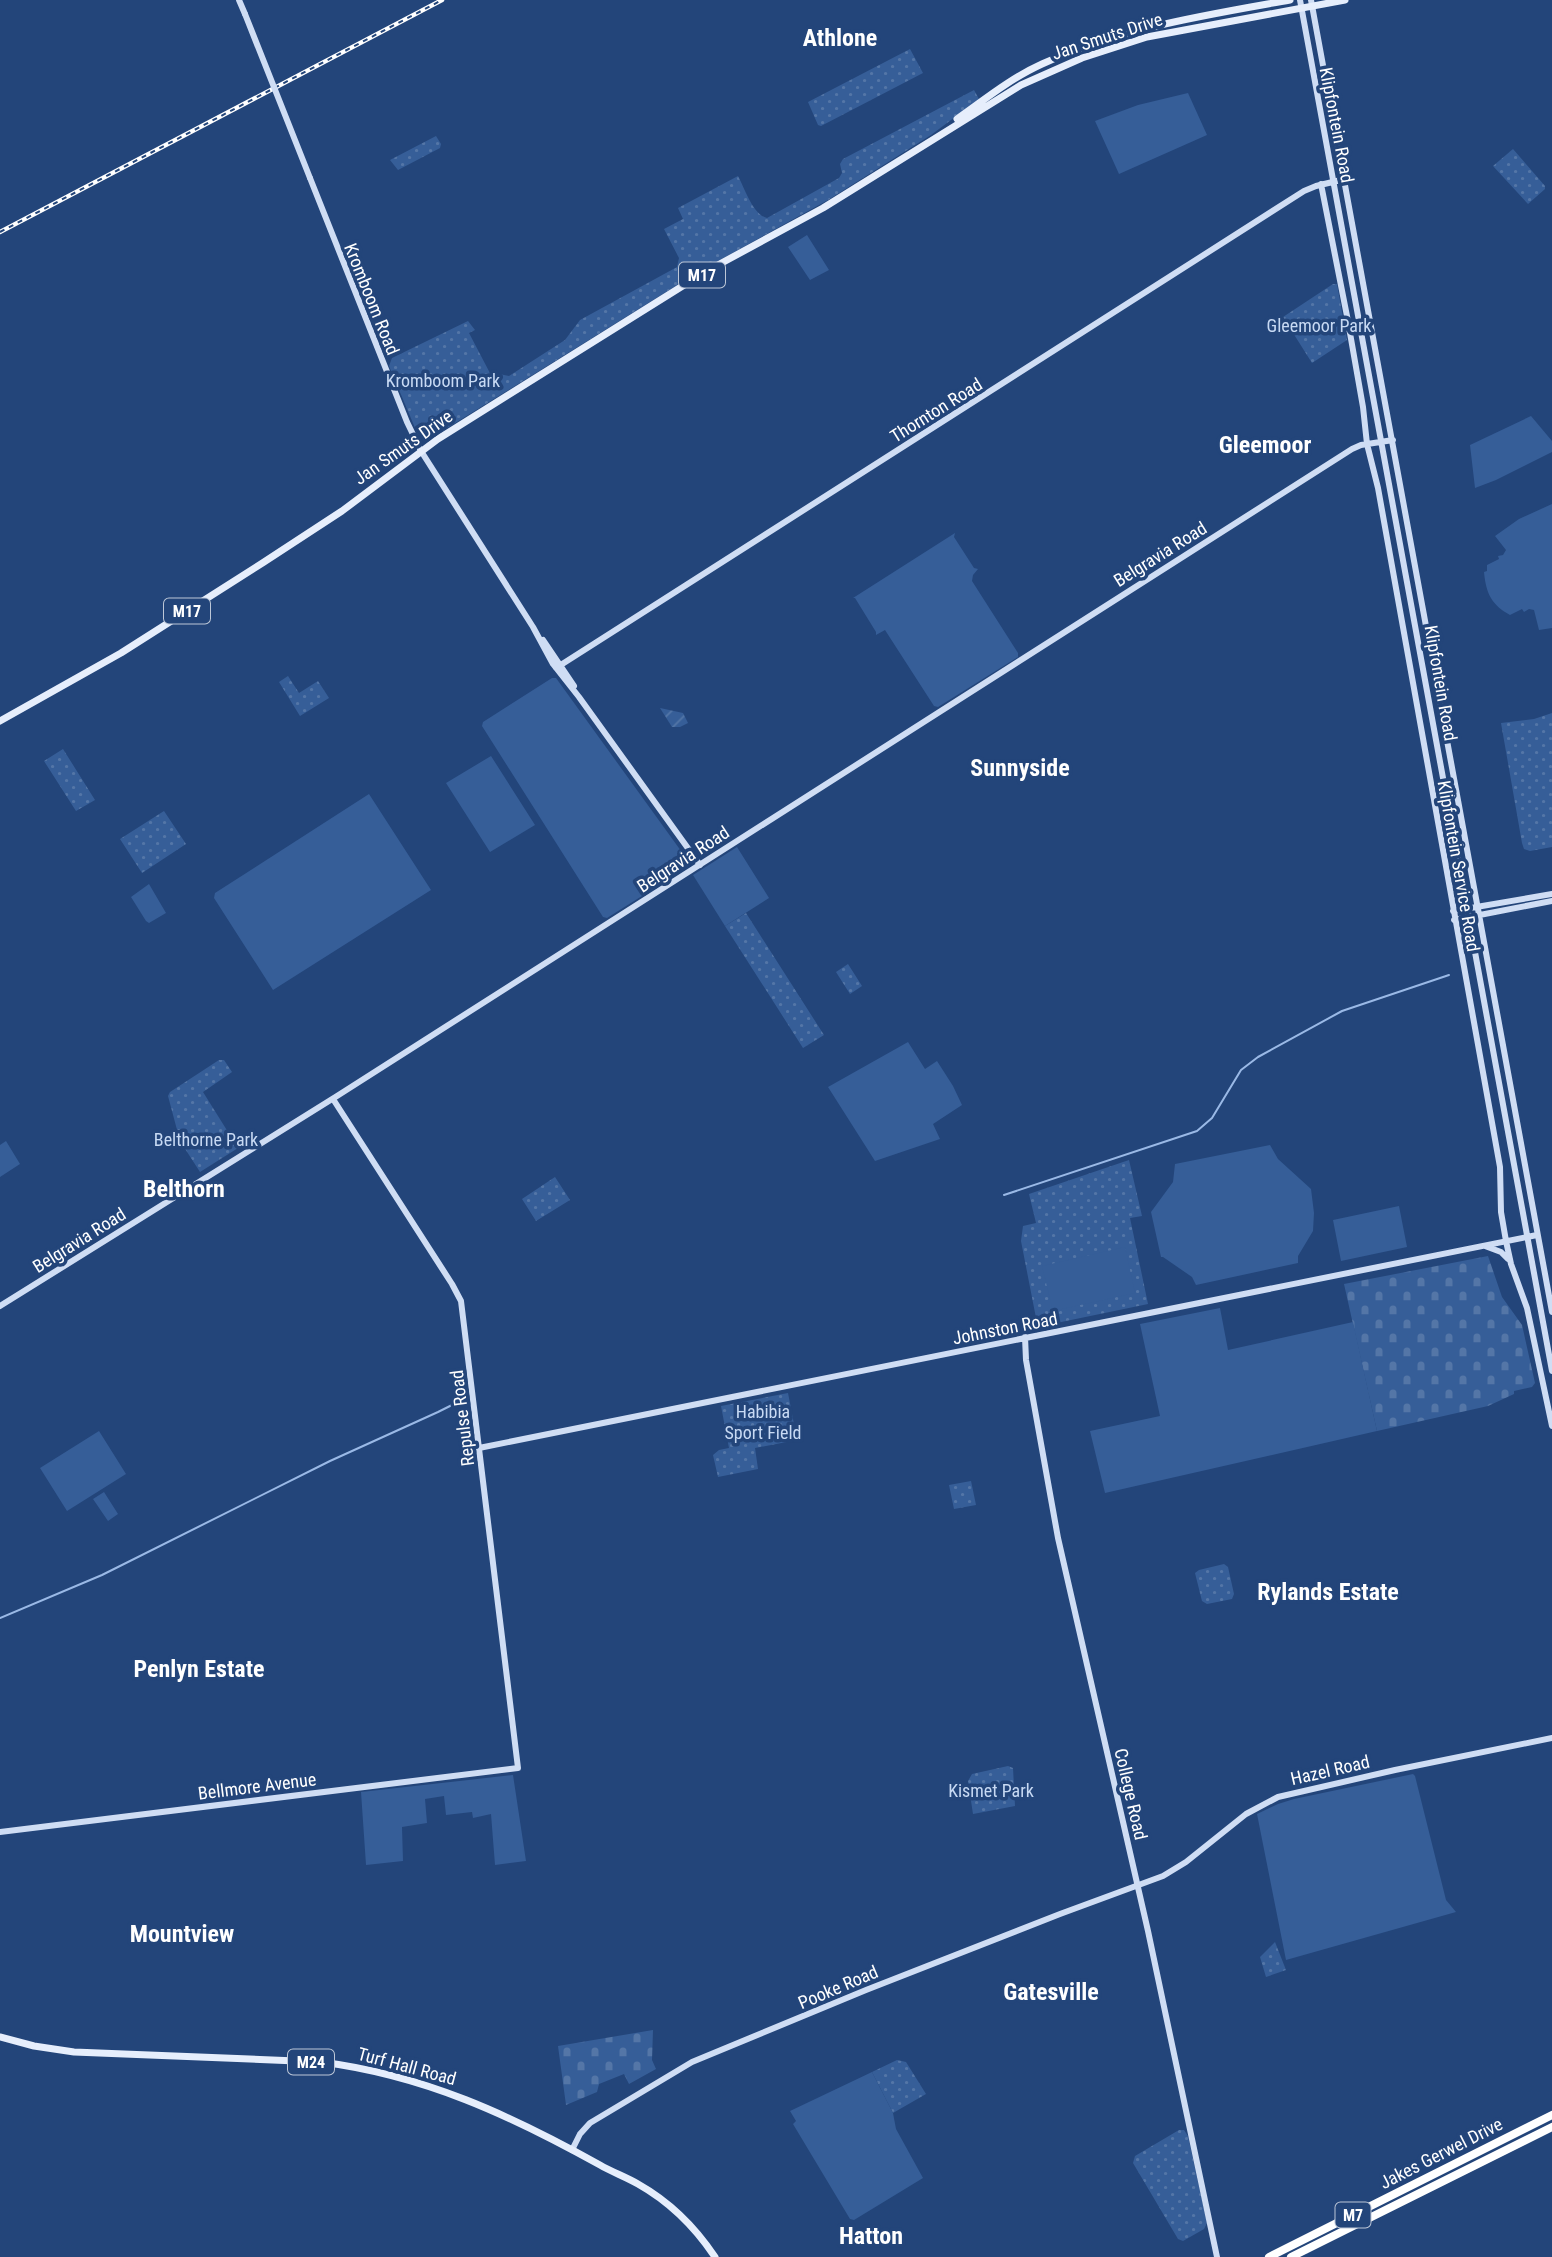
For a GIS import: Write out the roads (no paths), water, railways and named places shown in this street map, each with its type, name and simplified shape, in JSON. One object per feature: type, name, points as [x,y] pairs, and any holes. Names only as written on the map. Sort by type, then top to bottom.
[{"type":"highway","name":"Jakes Gerwel Drive","points":[[1269,2257],[1552,2115]]},
{"type":"highway","name":"Jakes Gerwel Drive","points":[[1291,2257],[1552,2127]]},
{"type":"main road","name":"Jan Smuts Drive","points":[[935,137],[997,90],[1036,67],[1064,55],[1146,28],[1290,0]]},
{"type":"main road","name":"Jan Smuts Drive","points":[[0,721],[121,653],[264,562],[342,511],[421,451],[705,272],[823,208],[1021,85],[1104,50],[1175,31],[1301,4],[1345,0]]},
{"type":"main road","name":"Turf Hall Road","points":[[0,2036],[55,2050],[300,2061],[362,2068],[402,2077],[493,2110],[638,2184],[661,2199],[691,2225],[715,2257]]},
{"type":"street","name":"Kromboom Road","points":[[239,0],[407,422],[421,451],[558,667],[700,864]]},
{"type":"street","name":"Klipfontein Road","points":[[1312,3],[1552,1312]]},
{"type":"street","name":"Klipfontein Road","points":[[1301,4],[1552,1371]]},
{"type":"street","name":"Thornton Road","points":[[558,667],[1309,188],[1345,179]]},
{"type":"street","name":"Klipfontein Service Road","points":[[1321,184],[1500,1167],[1501,1212],[1506,1241],[1511,1264],[1524,1296],[1547,1391],[1552,1426]]},
{"type":"street","name":"Belgravia Road","points":[[0,1306],[333,1099],[1349,450],[1393,440]]},
{"type":"street","points":[[1452,911],[1552,894]]},
{"type":"street","points":[[1454,920],[1552,901]]},
{"type":"street","name":"Repulse Road","points":[[333,1099],[461,1301],[518,1769]]},
{"type":"street","name":"Johnston Road","points":[[479,1448],[1537,1235]]},
{"type":"street","points":[[1482,1246],[1501,1252],[1511,1264]]},
{"type":"street","name":"College Road","points":[[1025,1337],[1024,1348],[1055,1525],[1138,1887],[1217,2257]]},
{"type":"street","points":[[1547,1391],[1552,1385]]},
{"type":"street","name":"Hazel Road","points":[[1138,1887],[1176,1869],[1246,1814],[1278,1797],[1552,1738]]},
{"type":"street","name":"Bellmore Avenue","points":[[0,1832],[518,1769]]},
{"type":"street","name":"Pooke Road","points":[[572,2150],[587,2124],[684,2066],[873,1987],[1060,1914],[1138,1887]]},
{"type":"waterway","points":[[1004,1195],[1197,1131],[1212,1118],[1241,1070],[1258,1057],[1342,1011],[1449,975]]},
{"type":"waterway","points":[[0,1618],[102,1575],[330,1461],[466,1398]]},
{"type":"railway","points":[[0,232],[442,0]]},
{"type":"district","name":"Athlone","points":[[840,38]]},
{"type":"district","name":"Gleemoor","points":[[1265,445]]},
{"type":"district","name":"Sunnyside","points":[[1020,768]]},
{"type":"district","name":"Belthorn","points":[[184,1189]]},
{"type":"district","name":"Rylands Estate","points":[[1328,1592]]},
{"type":"district","name":"Penlyn Estate","points":[[199,1669]]},
{"type":"district","name":"Mountview","points":[[182,1934]]},
{"type":"district","name":"Gatesville","points":[[1051,1992]]},
{"type":"district","name":"Hatton","points":[[871,2236]]},
{"type":"park label","name":"Gleemoor Park","points":[[1319,325]]},
{"type":"park label","name":"Kromboom Park","points":[[443,380]]},
{"type":"park label","name":"Belthorne Park","points":[[206,1139]]},
{"type":"park label","name":"Habibia Sport Field","points":[[763,1421]]},
{"type":"park label","name":"Kismet Park","points":[[991,1790]]}]
